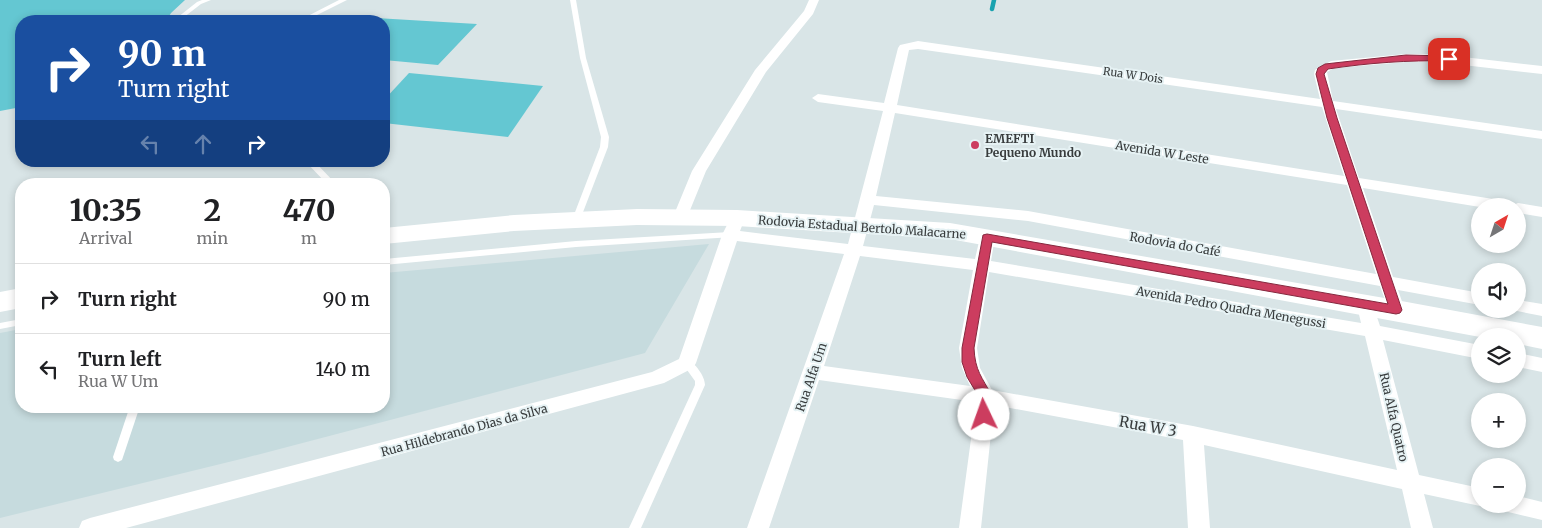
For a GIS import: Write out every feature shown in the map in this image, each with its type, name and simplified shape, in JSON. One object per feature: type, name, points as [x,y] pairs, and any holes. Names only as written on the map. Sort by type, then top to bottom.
[{"type":"main road","name":"Rodovia Estadual Bertolo Malacarne","points":[[390,234],[514,223],[681,217],[733,226],[862,226],[950,231],[1396,310],[1542,338]]},
{"type":"main road","points":[[0,302],[15,299]]},
{"type":"street","points":[[681,217],[699,171],[761,70],[809,12],[814,0]]},
{"type":"street","name":"Rua W Dois","points":[[862,226],[904,48],[912,45],[1327,102],[1542,135]]},
{"type":"street","points":[[1396,310],[1327,102],[1320,74],[1321,70],[1331,65],[1406,58],[1437,58],[1542,70]]},
{"type":"street","name":"Avenida W Leste","points":[[818,98],[1471,201]]},
{"type":"street","name":"Rodovia do Café","points":[[868,200],[1028,216],[1471,297]]},
{"type":"street","points":[[1526,209],[1542,212]]},
{"type":"street","points":[[687,363],[733,226]]},
{"type":"street","name":"Avenida Pedro Quadra Menegussi","points":[[733,226],[854,250],[982,265],[1373,331],[1471,350]]},
{"type":"street","name":"Rua Alfa Um","points":[[758,528],[862,226]]},
{"type":"street","points":[[970,528],[986,396],[973,377],[968,362],[968,348],[987,237]]},
{"type":"street","name":"Rua Alfa Quatro","points":[[1366,306],[1422,528]]},
{"type":"street","points":[[1526,307],[1542,310]]},
{"type":"street","points":[[1526,362],[1542,365]]},
{"type":"street","name":"Rua Hildebrando Dias da Silva","points":[[90,528],[580,400],[657,378],[687,363]]},
{"type":"street","name":"Rua W 3","points":[[813,372],[986,396],[1193,434],[1471,495]]},
{"type":"street","points":[[1193,434],[1199,528]]},
{"type":"street","points":[[1526,507],[1542,511]]},
{"type":"lane","points":[[184,15],[199,3],[208,0]]},
{"type":"lane","points":[[313,15],[344,0]]},
{"type":"lane","points":[[573,0],[583,58],[605,137],[604,147],[576,220]]},
{"type":"lane","points":[[315,167],[326,178]]},
{"type":"lane","points":[[390,261],[576,244],[733,226]]},
{"type":"lane","points":[[0,326],[15,323]]},
{"type":"lane","points":[[635,528],[700,385],[700,380],[687,363]]},
{"type":"lane","points":[[118,457],[133,413]]},
{"type":"shaded area","points":[[0,0],[185,0],[170,15],[15,15],[15,108],[0,111]]},
{"type":"shaded area","points":[[390,19],[477,24],[438,65],[390,61]]},
{"type":"shaded area","points":[[409,73],[543,86],[508,137],[390,124],[390,94]]},
{"type":"shaded area","points":[[709,244],[645,353],[245,458],[0,518],[0,333],[15,330],[15,413],[390,413],[390,272]]},
{"type":"waterway","points":[[992,9],[994,0]]},
{"type":"place","name":"EMEFTI Pequeno Mundo","points":[[975,145]]},
{"type":"route","points":[[984,415],[986,396],[973,377],[968,362],[968,348],[987,237],[1396,310],[1352,182],[1320,74],[1321,70],[1331,65],[1406,58],[1449,59]]}]
